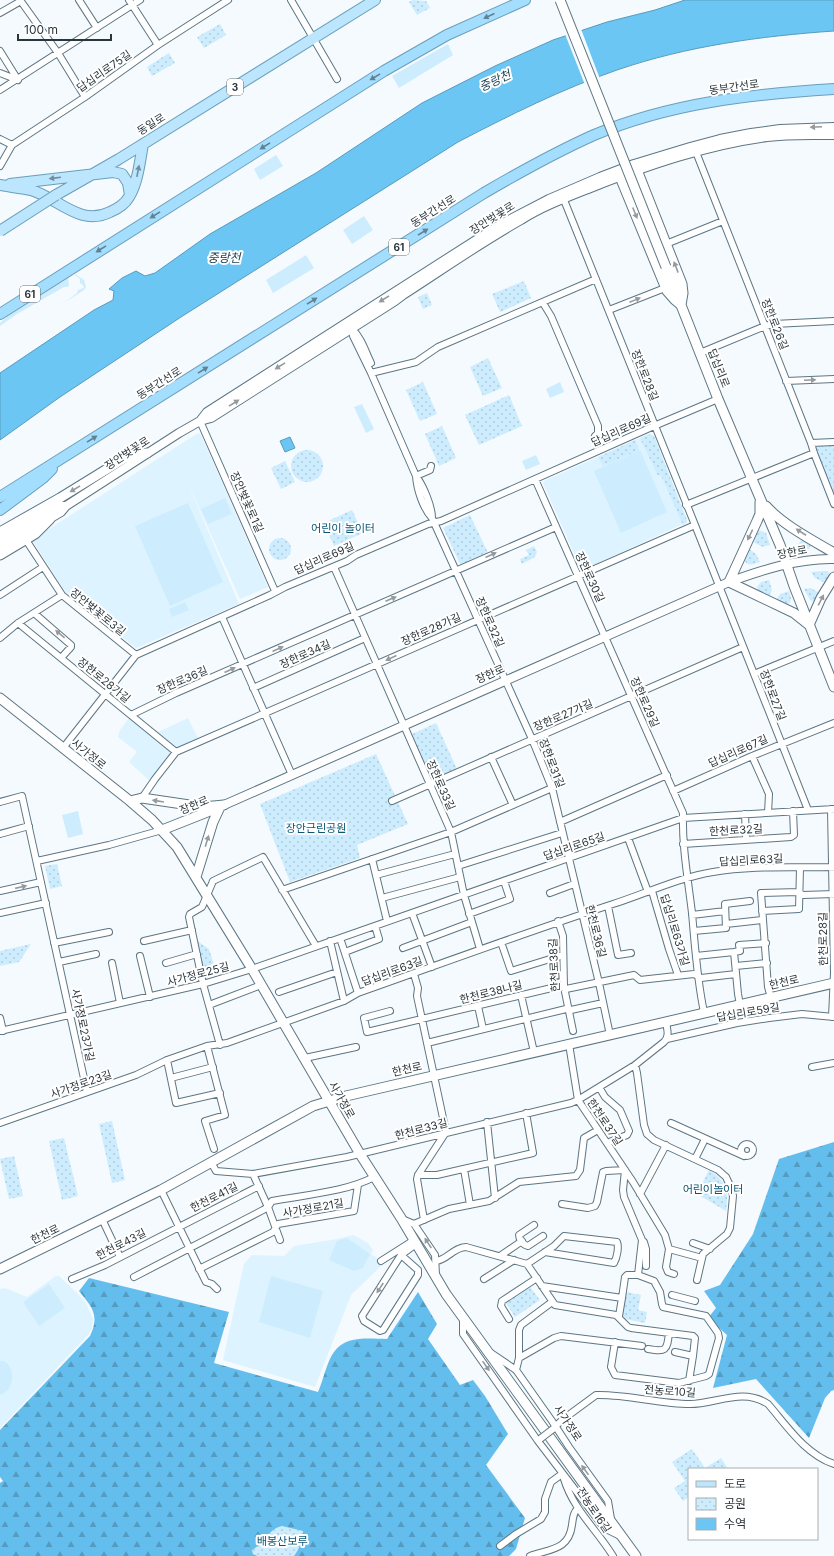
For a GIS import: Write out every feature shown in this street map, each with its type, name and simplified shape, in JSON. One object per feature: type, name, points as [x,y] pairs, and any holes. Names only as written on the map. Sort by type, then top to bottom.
[{"type":"highway","name":"61","points":[[0,314],[384,71],[448,35],[525,0]]},
{"type":"highway","name":"동부간선로","points":[[0,497],[491,189],[534,164],[568,147],[625,124],[682,108],[755,95],[834,89]]},
{"type":"highway","points":[[0,510],[43,478],[69,453]]},
{"type":"main road","name":"동일로","points":[[0,231],[56,195],[143,144],[375,0]]},
{"type":"main road","name":"답십리로","points":[[560,0],[718,399],[787,565],[834,687]]},
{"type":"main road","points":[[0,185],[32,191],[78,215],[94,217],[105,215],[118,209],[129,198],[136,180],[143,144]]},
{"type":"main road","points":[[620,177],[666,288],[671,297],[681,305],[683,293],[682,284],[637,170]]},
{"type":"main road","points":[[0,185],[113,172],[122,174],[128,183],[129,198]]},
{"type":"main road","points":[[0,532],[60,498],[125,458],[147,453]]},
{"type":"main road","points":[[760,498],[773,513],[782,520],[834,553]]},
{"type":"main road","points":[[760,498],[760,514],[728,582],[794,613],[809,625],[821,598],[834,577]]},
{"type":"main road","points":[[0,555],[35,534],[50,519]]},
{"type":"main road","name":"사가정로","points":[[0,698],[130,801],[152,820],[177,847],[207,893],[360,1154],[402,1218],[436,1278],[463,1319],[636,1556]]},
{"type":"main road","points":[[130,801],[142,798],[203,807],[222,806]]},
{"type":"main road","points":[[196,877],[213,822],[222,806]]},
{"type":"main road","name":"장한로","points":[[162,830],[222,806]]},
{"type":"main road","name":"한천로","points":[[0,1269],[161,1190],[313,1106],[434,1075],[833,983]]},
{"type":"street","points":[[0,14],[21,0],[58,53],[85,97]]},
{"type":"street","points":[[79,0],[97,28]]},
{"type":"street","points":[[0,90],[18,80],[97,28],[131,3],[140,0]]},
{"type":"street","name":"답십리로75길","points":[[0,166],[12,145],[85,97],[158,45],[228,0]]},
{"type":"street","points":[[291,0],[337,78]]},
{"type":"street","points":[[131,3],[158,45]]},
{"type":"street","points":[[0,51],[18,80]]},
{"type":"street","points":[[0,73],[18,80]]},
{"type":"street","name":"장안벚꽃로","points":[[0,548],[61,512],[66,506],[147,453],[200,421],[211,418],[350,325],[521,219],[562,196],[634,164],[707,142],[762,132],[834,127]]},
{"type":"street","name":"장안벚꽃로","points":[[562,196],[637,170],[739,141],[789,135],[834,135]]},
{"type":"street","points":[[0,139],[12,145]]},
{"type":"street","name":"장한로26길","points":[[696,152],[834,502]]},
{"type":"street","name":"장한로28길","points":[[562,196],[719,586]]},
{"type":"street","points":[[666,244],[723,221]]},
{"type":"street","points":[[371,373],[416,362],[438,347],[596,279]]},
{"type":"street","points":[[608,310],[666,288]]},
{"type":"street","points":[[542,303],[551,316],[598,426],[598,433],[595,436]]},
{"type":"street","points":[[700,353],[765,326],[774,324],[834,321]]},
{"type":"street","name":"장한로32길","points":[[350,325],[353,336],[371,373],[416,476],[421,483],[432,512],[433,520],[505,681]]},
{"type":"street","name":"장한로32길","points":[[350,325],[357,334],[368,355],[371,373]]},
{"type":"street","points":[[786,381],[834,379]]},
{"type":"street","name":"답십리로69길","points":[[63,748],[136,655],[276,591],[334,567],[356,555],[428,524],[433,520],[441,520],[718,399]]},
{"type":"street","name":"장안벚꽃로1길","points":[[200,421],[276,591]]},
{"type":"street","points":[[811,443],[834,442]]},
{"type":"street","points":[[686,505],[814,453]]},
{"type":"street","points":[[416,476],[430,470],[431,466]]},
{"type":"street","name":"장한로30길","points":[[535,479],[605,636]]},
{"type":"street","name":"장안벚꽃로","points":[[0,539],[57,506],[66,506]]},
{"type":"street","name":"장한로28가길","points":[[142,798],[176,752],[695,525]]},
{"type":"street","points":[[355,614],[456,572],[556,527]]},
{"type":"street","name":"장안벚꽃로3길","points":[[26,540],[62,595],[136,655]]},
{"type":"street","name":"장한로","points":[[222,806],[728,582],[802,561],[834,559]]},
{"type":"street","points":[[0,595],[43,567]]},
{"type":"street","points":[[334,567],[404,726]]},
{"type":"street","name":"장한로27길","points":[[719,586],[808,810]]},
{"type":"street","points":[[0,638],[18,623],[62,595]]},
{"type":"street","points":[[34,613],[71,645],[61,658]]},
{"type":"street","name":"장한로34길","points":[[243,665],[355,614]]},
{"type":"street","points":[[222,617],[292,775]]},
{"type":"street","name":"장한로28가길","points":[[18,623],[176,752]]},
{"type":"street","name":"장한로29길","points":[[605,636],[667,775],[683,813],[683,818]]},
{"type":"street","name":"장한로34길","points":[[253,688],[365,638]]},
{"type":"street","points":[[754,674],[834,641]]},
{"type":"street","name":"장한로27가길","points":[[392,801],[430,785],[452,773],[743,647]]},
{"type":"street","name":"장한로36길","points":[[131,715],[176,693],[243,665]]},
{"type":"street","name":"장한로31길","points":[[505,681],[532,739],[552,788],[568,859]]},
{"type":"street","name":"답십리로67길","points":[[673,791],[752,756],[834,723]]},
{"type":"street","name":"장한로33길","points":[[404,726],[451,832],[464,895],[480,949]]},
{"type":"street","points":[[491,756],[513,805]]},
{"type":"street","points":[[752,756],[769,794],[768,813]]},
{"type":"street","points":[[560,822],[667,775]]},
{"type":"street","points":[[282,890],[451,832],[552,788]]},
{"type":"street","name":"사가정로23가길","points":[[0,802],[22,796],[87,1092]]},
{"type":"street","name":"답십리로65길","points":[[252,969],[683,818],[833,809]]},
{"type":"street","name":"한천로28길","points":[[833,809],[833,1017]]},
{"type":"street","name":"한천로32길","points":[[683,844],[791,837],[794,835],[793,811]]},
{"type":"street","points":[[745,814],[746,839]]},
{"type":"street","points":[[683,818],[683,844],[698,976],[704,1012]]},
{"type":"street","points":[[0,834],[29,826]]},
{"type":"street","points":[[37,861],[109,845],[162,830]]},
{"type":"street","points":[[458,866],[562,833]]},
{"type":"street","points":[[628,838],[650,892]]},
{"type":"street","points":[[376,876],[455,854]]},
{"type":"street","points":[[220,1045],[203,984],[189,917],[190,914],[202,907],[213,881],[263,857],[316,946]]},
{"type":"street","points":[[372,859],[387,921]]},
{"type":"street","name":"한천로36길","points":[[568,859],[604,1003],[610,1035]]},
{"type":"street","points":[[762,911],[800,909],[800,868]]},
{"type":"street","name":"답십리로63길","points":[[283,1022],[344,1001],[358,993],[480,949],[650,892],[687,878],[724,870],[833,868]]},
{"type":"street","points":[[382,898],[460,877]]},
{"type":"street","points":[[470,914],[510,899],[504,881]]},
{"type":"street","points":[[0,891],[41,882]]},
{"type":"street","points":[[550,893],[574,884]]},
{"type":"street","name":"답십리로63가길","points":[[650,892],[678,975]]},
{"type":"street","points":[[771,998],[768,987],[766,943],[762,920],[761,892],[798,892],[802,895],[833,894]]},
{"type":"street","points":[[0,913],[46,902]]},
{"type":"street","points":[[726,926],[725,904],[750,902]]},
{"type":"street","points":[[608,906],[618,956],[631,953]]},
{"type":"street","points":[[692,914],[725,911]]},
{"type":"street","points":[[412,913],[422,940]]},
{"type":"street","points":[[694,931],[762,920]]},
{"type":"street","points":[[403,948],[472,922]]},
{"type":"street","name":"한천로38길","points":[[558,922],[563,936],[564,987],[573,1032]]},
{"type":"street","points":[[345,952],[380,940],[375,926]]},
{"type":"street","points":[[144,941],[192,930]]},
{"type":"street","points":[[54,943],[109,932]]},
{"type":"street","name":"답십리로63길","points":[[340,938],[358,993]]},
{"type":"street","name":"답십리로63길","points":[[422,940],[432,967]]},
{"type":"street","points":[[330,941],[344,1001]]},
{"type":"street","points":[[501,942],[511,971],[563,955]]},
{"type":"street","points":[[696,956],[740,951],[739,945],[766,943]]},
{"type":"street","points":[[734,952],[740,1005]]},
{"type":"street","points":[[58,962],[96,954]]},
{"type":"street","points":[[166,963],[197,954]]},
{"type":"street","points":[[140,956],[150,996]]},
{"type":"street","points":[[112,963],[120,1003]]},
{"type":"street","points":[[736,966],[767,964]]},
{"type":"street","name":"사가정로25길","points":[[2,1031],[203,984],[252,969]]},
{"type":"street","points":[[279,992],[337,972]]},
{"type":"street","points":[[414,974],[418,988],[417,996],[446,1132],[418,1175],[417,1179],[424,1220]]},
{"type":"street","points":[[564,987],[566,989],[634,975],[640,980],[678,975],[694,974],[701,978],[736,974]]},
{"type":"street","points":[[209,1005],[261,985]]},
{"type":"street","name":"한천로38나길","points":[[390,1011],[364,1018],[367,1032],[560,986],[564,987]]},
{"type":"street","points":[[521,995],[534,1052]]},
{"type":"street","points":[[427,1043],[526,1018],[566,1009],[571,1010],[604,1003]]},
{"type":"street","points":[[478,1006],[483,1029]]},
{"type":"street","name":"답십리로59길","points":[[667,1039],[737,1023],[789,1015],[802,1014],[833,1017]]},
{"type":"street","points":[[0,1018],[2,1031]]},
{"type":"street","name":"사가정로23길","points":[[0,1123],[136,1075],[167,1060],[207,1046],[220,1045],[283,1022]]},
{"type":"street","points":[[666,1022],[668,1033],[667,1039]]},
{"type":"street","name":"한천로33길","points":[[360,1154],[578,1100],[635,1065],[667,1039]]},
{"type":"street","name":"한천로37길","points":[[568,1044],[578,1100],[640,1194]]},
{"type":"street","points":[[207,1046],[225,1115],[205,1121],[214,1149]]},
{"type":"street","points":[[305,1058],[356,1047]]},
{"type":"street","points":[[167,1060],[176,1103],[220,1093]]},
{"type":"street","points":[[812,1067],[834,1063]]},
{"type":"street","points":[[635,1065],[644,1125],[648,1135],[654,1140],[723,1173],[732,1190],[733,1196],[730,1231],[718,1243],[705,1252],[702,1258],[697,1280]]},
{"type":"street","points":[[171,1078],[213,1067]]},
{"type":"street","points":[[599,1087],[605,1097],[620,1110],[629,1133],[607,1143]]},
{"type":"street","points":[[418,1175],[437,1175],[533,1152],[526,1113]]},
{"type":"street","points":[[487,1122],[495,1198]]},
{"type":"street","points":[[671,1123],[744,1156]]},
{"type":"street","points":[[414,1224],[449,1209],[487,1202],[519,1182],[576,1176],[580,1170],[584,1138],[598,1130]]},
{"type":"street","points":[[695,1159],[705,1139]]},
{"type":"street","points":[[666,1145],[640,1194],[664,1235],[669,1249],[666,1267],[668,1272],[674,1274]]},
{"type":"street","points":[[280,1240],[268,1207],[252,1174],[360,1154]]},
{"type":"street","name":"한천로41길","points":[[211,1162],[216,1171],[252,1174]]},
{"type":"street","points":[[464,1169],[470,1205]]},
{"type":"street","points":[[562,1204],[588,1208],[595,1206],[603,1172],[625,1170],[623,1190],[624,1197],[646,1249],[646,1266]]},
{"type":"street","name":"사가정로21길","points":[[268,1207],[272,1201],[358,1185],[374,1177]]},
{"type":"street","name":"사가정로21길","points":[[275,1228],[278,1224],[354,1211],[358,1185]]},
{"type":"street","name":"한천로41길","points":[[178,1226],[259,1186]]},
{"type":"street","points":[[161,1190],[206,1282],[212,1284],[217,1289]]},
{"type":"street","points":[[134,1277],[268,1207]]},
{"type":"street","points":[[402,1218],[414,1224],[436,1255],[436,1278]]},
{"type":"street","points":[[102,1219],[120,1257]]},
{"type":"street","points":[[534,1225],[519,1235],[522,1242],[528,1246],[543,1236]]},
{"type":"street","name":"한천로43길","points":[[72,1279],[120,1257],[178,1226]]},
{"type":"street","points":[[199,1269],[273,1232],[275,1228]]},
{"type":"street","points":[[527,1264],[545,1252],[554,1246],[564,1236],[617,1242],[618,1245],[616,1260],[614,1263],[545,1252]]},
{"type":"street","points":[[638,1275],[642,1240]]},
{"type":"street","points":[[401,1255],[418,1270],[418,1275],[384,1330],[380,1331],[364,1321],[362,1316],[401,1255],[415,1242]]},
{"type":"street","points":[[381,1261],[415,1242]]},
{"type":"street","points":[[500,1256],[522,1242]]},
{"type":"street","points":[[693,1243],[710,1249]]},
{"type":"street","points":[[436,1261],[440,1261],[462,1247],[514,1260],[527,1264],[552,1302],[559,1307],[619,1316],[628,1327],[693,1336],[695,1338],[694,1356],[689,1380]]},
{"type":"street","points":[[669,1249],[702,1258]]},
{"type":"street","points":[[484,1279],[514,1260]]},
{"type":"street","points":[[615,1342],[611,1367],[615,1375],[679,1383],[709,1374],[719,1336],[706,1316],[663,1308],[660,1292],[656,1283],[651,1279],[638,1275],[630,1274],[626,1276],[619,1316]]},
{"type":"street","points":[[509,1319],[501,1306],[502,1301],[537,1278]]},
{"type":"street","points":[[542,1286],[622,1298]]},
{"type":"street","points":[[672,1295],[695,1301]]},
{"type":"street","points":[[681,1311],[684,1298]]},
{"type":"street","points":[[516,1370],[519,1358],[519,1330],[521,1325],[552,1302]]},
{"type":"street","points":[[463,1319],[463,1334],[562,1474],[602,1525],[608,1530],[622,1536]]},
{"type":"street","points":[[635,1336],[636,1328]]},
{"type":"street","points":[[660,1332],[660,1339]]},
{"type":"street","points":[[648,1349],[660,1351],[666,1349],[669,1333]]},
{"type":"street","points":[[680,1342],[681,1335]]},
{"type":"street","points":[[519,1358],[560,1336],[642,1346]]},
{"type":"street","name":"사가정로","points":[[486,1350],[516,1370],[555,1428],[608,1501],[612,1523]]},
{"type":"street","points":[[675,1352],[694,1356]]},
{"type":"street","name":"전농로10길","points":[[539,1440],[555,1428],[562,1420],[596,1395],[689,1404],[743,1396],[762,1400],[768,1404],[804,1446],[819,1458],[834,1464]]},
{"type":"street","points":[[500,1546],[516,1534],[541,1519],[546,1512],[545,1499],[551,1482],[562,1474]]},
{"type":"street","name":"전농로16길","points":[[562,1474],[578,1508],[603,1540],[613,1556]]},
{"type":"street","points":[[530,1556],[553,1550],[565,1543],[569,1538],[573,1515],[578,1508]]},
{"type":"shaded area","points":[[198,433],[201,435],[268,587],[240,599],[186,479],[239,604],[136,648],[64,590],[32,540]]},
{"type":"shaded area","points":[[649,434],[654,436],[687,522],[583,570],[581,569],[543,483],[544,481]]},
{"type":"shaded area","points":[[134,716],[156,733],[188,718],[199,740],[173,752],[149,780],[129,762],[137,752],[118,737],[120,730],[129,718]]},
{"type":"shaded area","points":[[353,1235],[368,1243],[373,1250],[371,1254],[384,1263],[351,1295],[315,1387],[223,1360],[244,1264],[252,1255],[284,1256],[294,1246]]},
{"type":"shaded area","points":[[56,1276],[59,1276],[86,1303],[93,1319],[92,1328],[89,1334],[0,1428],[0,1289],[5,1288],[27,1297]]},
{"type":"green space","points":[[413,0],[426,1],[430,8],[417,15],[409,2]]},
{"type":"green space","points":[[220,24],[226,35],[204,48],[197,37]]},
{"type":"green space","points":[[448,44],[453,55],[399,88],[392,76]]},
{"type":"green space","points":[[169,53],[175,63],[152,76],[147,67]]},
{"type":"green space","points":[[276,155],[283,166],[260,180],[254,169]]},
{"type":"green space","points":[[364,216],[373,230],[352,244],[343,230]]},
{"type":"green space","points":[[306,255],[314,268],[273,293],[266,280]]},
{"type":"green space","points":[[75,275],[84,280],[86,287],[84,290],[64,303],[77,293],[78,290],[84,288],[80,283],[80,279]]},
{"type":"green space","points":[[68,277],[68,287],[64,287],[17,314],[0,326],[0,323],[13,311]]},
{"type":"green space","points":[[524,281],[531,298],[500,312],[492,294]]},
{"type":"green space","points":[[427,293],[432,305],[423,309],[418,297]]},
{"type":"green space","points":[[488,358],[502,388],[483,396],[470,367]]},
{"type":"green space","points":[[423,382],[437,414],[420,421],[406,390]]},
{"type":"green space","points":[[560,382],[564,392],[550,398],[546,389]]},
{"type":"green space","points":[[509,395],[522,426],[479,445],[465,415]]},
{"type":"green space","points":[[362,404],[374,429],[366,433],[354,407]]},
{"type":"green space","points":[[442,426],[456,458],[439,466],[425,434]]},
{"type":"green space","points":[[649,434],[654,436],[687,520],[687,522],[683,525],[661,475],[658,476],[640,438]]},
{"type":"green space","points":[[635,440],[639,450],[603,466],[598,457]]},
{"type":"green space","points":[[834,442],[834,496],[815,450],[819,443]]},
{"type":"green space","points":[[307,450],[313,451],[320,457],[323,466],[322,472],[316,479],[307,482],[301,481],[294,475],[291,466],[292,460],[298,453]]},
{"type":"green space","points":[[640,450],[667,512],[621,533],[594,471]]},
{"type":"green space","points":[[536,455],[540,464],[526,470],[522,461]]},
{"type":"green space","points":[[285,461],[295,482],[281,489],[271,468]]},
{"type":"green space","points":[[225,498],[232,514],[208,524],[201,509]]},
{"type":"green space","points":[[188,503],[223,582],[170,606],[135,526]]},
{"type":"green space","name":"어린이 놀이터","points":[[352,510],[363,533],[334,546],[324,523]]},
{"type":"green space","points":[[470,515],[489,555],[462,568],[443,528]]},
{"type":"green space","points":[[759,530],[766,533],[770,545],[763,547],[751,541]]},
{"type":"green space","points":[[803,537],[811,545],[809,549],[801,552],[798,545]]},
{"type":"green space","points":[[280,538],[288,541],[291,549],[288,557],[280,560],[272,557],[269,549],[272,541]]},
{"type":"green space","points":[[534,546],[537,552],[535,557],[522,564],[520,559],[529,555],[526,550]]},
{"type":"green space","points":[[748,548],[756,554],[760,562],[747,564],[744,560]]},
{"type":"green space","points":[[828,571],[831,578],[827,584],[815,578],[811,572]]},
{"type":"green space","points":[[769,580],[772,590],[768,598],[759,592],[757,587],[761,582]]},
{"type":"green space","points":[[811,588],[821,594],[814,602],[810,600],[804,589]]},
{"type":"green space","points":[[789,591],[791,598],[790,603],[785,605],[776,601],[780,594]]},
{"type":"green space","points":[[185,602],[189,610],[172,617],[169,609]]},
{"type":"green space","points":[[436,723],[457,769],[434,779],[430,778],[411,738],[412,734]]},
{"type":"green space","name":"장안근린공원","points":[[376,754],[408,824],[357,845],[360,858],[290,882],[260,804]]},
{"type":"green space","points":[[78,811],[83,834],[68,838],[62,815]]},
{"type":"green space","points":[[57,864],[62,886],[50,889],[45,866]]},
{"type":"green space","points":[[196,940],[209,949],[216,971],[205,981]]},
{"type":"green space","points":[[31,944],[19,962],[0,966],[0,951]]},
{"type":"green space","points":[[112,1121],[125,1180],[112,1183],[99,1124]]},
{"type":"green space","points":[[64,1138],[78,1196],[62,1200],[49,1141]]},
{"type":"green space","points":[[834,1142],[834,1390],[831,1391],[825,1398],[809,1438],[756,1379],[713,1388],[727,1335],[708,1318],[716,1308],[704,1291],[720,1285],[753,1234],[779,1159]]},
{"type":"green space","points":[[14,1156],[23,1196],[9,1199],[0,1159]]},
{"type":"green space","name":"어린이놀이터","points":[[709,1170],[723,1182],[727,1198],[726,1211],[697,1194]]},
{"type":"green space","points":[[347,1238],[370,1254],[363,1268],[354,1271],[329,1260],[337,1241]]},
{"type":"green space","points":[[271,1276],[323,1291],[310,1338],[259,1322]]},
{"type":"green space","points":[[89,1278],[229,1312],[214,1363],[318,1392],[329,1360],[339,1347],[351,1340],[387,1339],[418,1292],[437,1324],[428,1339],[460,1385],[473,1380],[485,1396],[508,1434],[486,1465],[525,1518],[516,1549],[509,1556],[0,1556],[0,1483],[3,1481],[0,1477],[0,1430],[90,1336],[94,1322],[93,1312],[88,1302],[79,1291]]},
{"type":"green space","points":[[49,1284],[65,1308],[39,1326],[23,1302]]},
{"type":"green space","points":[[530,1287],[540,1300],[515,1317],[506,1303]]},
{"type":"green space","points":[[626,1292],[641,1295],[638,1310],[647,1312],[645,1323],[625,1319],[622,1315]]},
{"type":"green space","points":[[0,1361],[4,1361],[11,1369],[12,1380],[11,1385],[5,1393],[0,1395]]},
{"type":"green space","points":[[692,1449],[705,1468],[688,1468],[688,1498],[683,1501],[674,1488],[685,1481],[672,1462]]},
{"type":"green space","points":[[721,1458],[727,1468],[705,1468]]},
{"type":"green space","name":"배봉산보루","points":[[282,1526],[303,1531],[298,1551],[294,1556],[257,1556],[253,1554],[252,1550],[273,1530]]},
{"type":"water","name":"중랑천","points":[[685,0],[834,0],[834,31],[752,39],[670,54],[597,77],[517,112],[458,142],[181,317],[60,397],[0,440],[0,373],[94,310],[113,300],[114,291],[109,289],[122,278],[136,271],[145,276],[155,273],[210,234],[316,173],[422,103],[495,66],[553,40],[607,22],[655,10]]},
{"type":"water","points":[[290,437],[295,448],[285,452],[280,441]]},
{"type":"pier","points":[[581,29],[600,79],[585,85],[565,34]]}]
